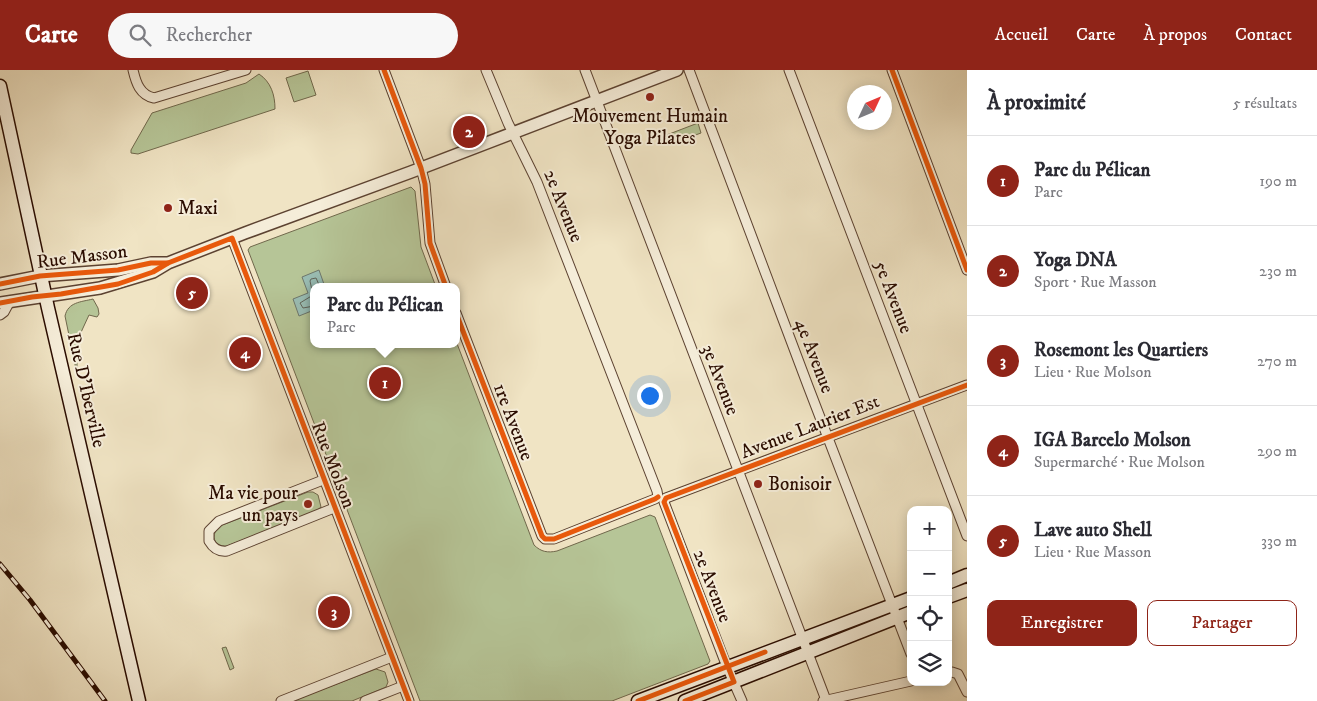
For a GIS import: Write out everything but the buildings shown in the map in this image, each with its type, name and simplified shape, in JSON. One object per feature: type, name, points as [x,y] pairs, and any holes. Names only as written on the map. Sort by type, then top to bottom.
[{"type":"main road","name":"Rue D'Iberville","points":[[0,86],[40,276],[139,701]]},
{"type":"main road","points":[[952,581],[967,575]]},
{"type":"main road","points":[[952,596],[967,590]]},
{"type":"main road","points":[[685,701],[808,651],[894,611],[907,601]]},
{"type":"main road","points":[[638,701],[803,638],[894,611],[907,612]]},
{"type":"street","points":[[133,70],[138,88],[149,97],[154,98],[246,70]]},
{"type":"street","points":[[384,70],[421,168],[425,184],[430,243],[445,283]]},
{"type":"street","name":"2e Avenue","points":[[486,70],[512,134],[537,182],[657,491],[742,701]]},
{"type":"street","name":"3e Avenue","points":[[585,70],[808,651],[825,701]]},
{"type":"street","name":"Rue Masson","points":[[0,315],[4,312],[5,302],[118,284],[153,272],[168,263],[232,238],[512,134],[677,70]]},
{"type":"street","name":"4e Avenue","points":[[689,70],[907,644]]},
{"type":"street","name":"5e Avenue","points":[[789,70],[967,536]]},
{"type":"street","points":[[892,70],[967,270]]},
{"type":"street","name":"Rue Molson","points":[[232,238],[409,701]]},
{"type":"street","name":"Rue Masson","points":[[0,284],[40,276],[118,270],[151,263],[168,263]]},
{"type":"street","name":"1re Avenue","points":[[460,324],[539,531],[545,539]]},
{"type":"street","name":"Avenue Laurier Est","points":[[545,539],[554,539],[655,499],[666,498],[967,385]]},
{"type":"street","points":[[323,480],[219,521],[209,531],[208,541],[216,550],[221,552],[227,551],[334,508]]},
{"type":"street","points":[[281,701],[392,657]]},
{"type":"street","points":[[952,672],[958,674],[967,692]]},
{"type":"street","points":[[825,701],[907,682]]},
{"type":"street","points":[[365,701],[403,686]]},
{"type":"green space","points":[[308,71],[316,95],[294,102],[286,78]]},
{"type":"green space","points":[[259,74],[272,89],[275,109],[138,154],[131,153],[152,113],[246,83]]},
{"type":"green space","points":[[698,123],[701,133],[668,145],[664,136]]},
{"type":"green space","points":[[411,187],[415,191],[421,247],[434,283],[310,283],[310,348],[459,348],[534,545],[545,551],[557,551],[650,515],[655,517],[710,661],[708,664],[612,701],[420,701],[248,250],[250,247]]},
{"type":"green space","points":[[93,299],[99,314],[97,317],[89,315],[77,341],[76,369],[65,316],[72,305]]},
{"type":"green space","points":[[308,492],[318,495],[321,507],[315,512],[227,546],[222,546],[216,542],[214,536],[220,526]]},
{"type":"green space","points":[[226,647],[234,668],[230,670],[222,648]]},
{"type":"green space","points":[[376,669],[385,672],[388,682],[386,687],[352,701],[292,701]]},
{"type":"water","points":[[319,270],[324,283],[310,283],[310,312],[299,316],[293,299],[308,293],[302,277]]},
{"type":"railway","points":[[0,564],[30,600],[105,701]]},
{"type":"cycle path","points":[[384,70],[421,168],[425,184],[430,243],[445,283]]},
{"type":"cycle path","points":[[892,70],[967,270]]},
{"type":"cycle path","points":[[0,303],[118,284],[153,272],[168,263],[232,238],[409,701]]},
{"type":"cycle path","points":[[0,284],[40,276],[118,270],[151,263],[168,263]]},
{"type":"cycle path","points":[[460,323],[542,536],[545,539],[554,539],[658,497]]},
{"type":"cycle path","points":[[685,701],[734,682],[664,502],[666,498],[967,385]]},
{"type":"cycle path","points":[[638,701],[765,652]]},
{"type":"place","name":"Mouvement Humain Yoga Pilates","points":[[650,97]]},
{"type":"place","name":"Yoga DNA","points":[[469,132]]},
{"type":"place","name":"Maxi","points":[[168,208]]},
{"type":"place","name":"Lave auto Shell","points":[[192,293]]},
{"type":"place","name":"IGA Barcelo Molson","points":[[245,353]]},
{"type":"place","name":"Parc du Pélican","points":[[385,383]]},
{"type":"place","name":"Bonisoir","points":[[758,484]]},
{"type":"place","name":"Ma vie pour un pays","points":[[308,504]]},
{"type":"place","name":"Rosemont les Quartiers","points":[[334,612]]}]
